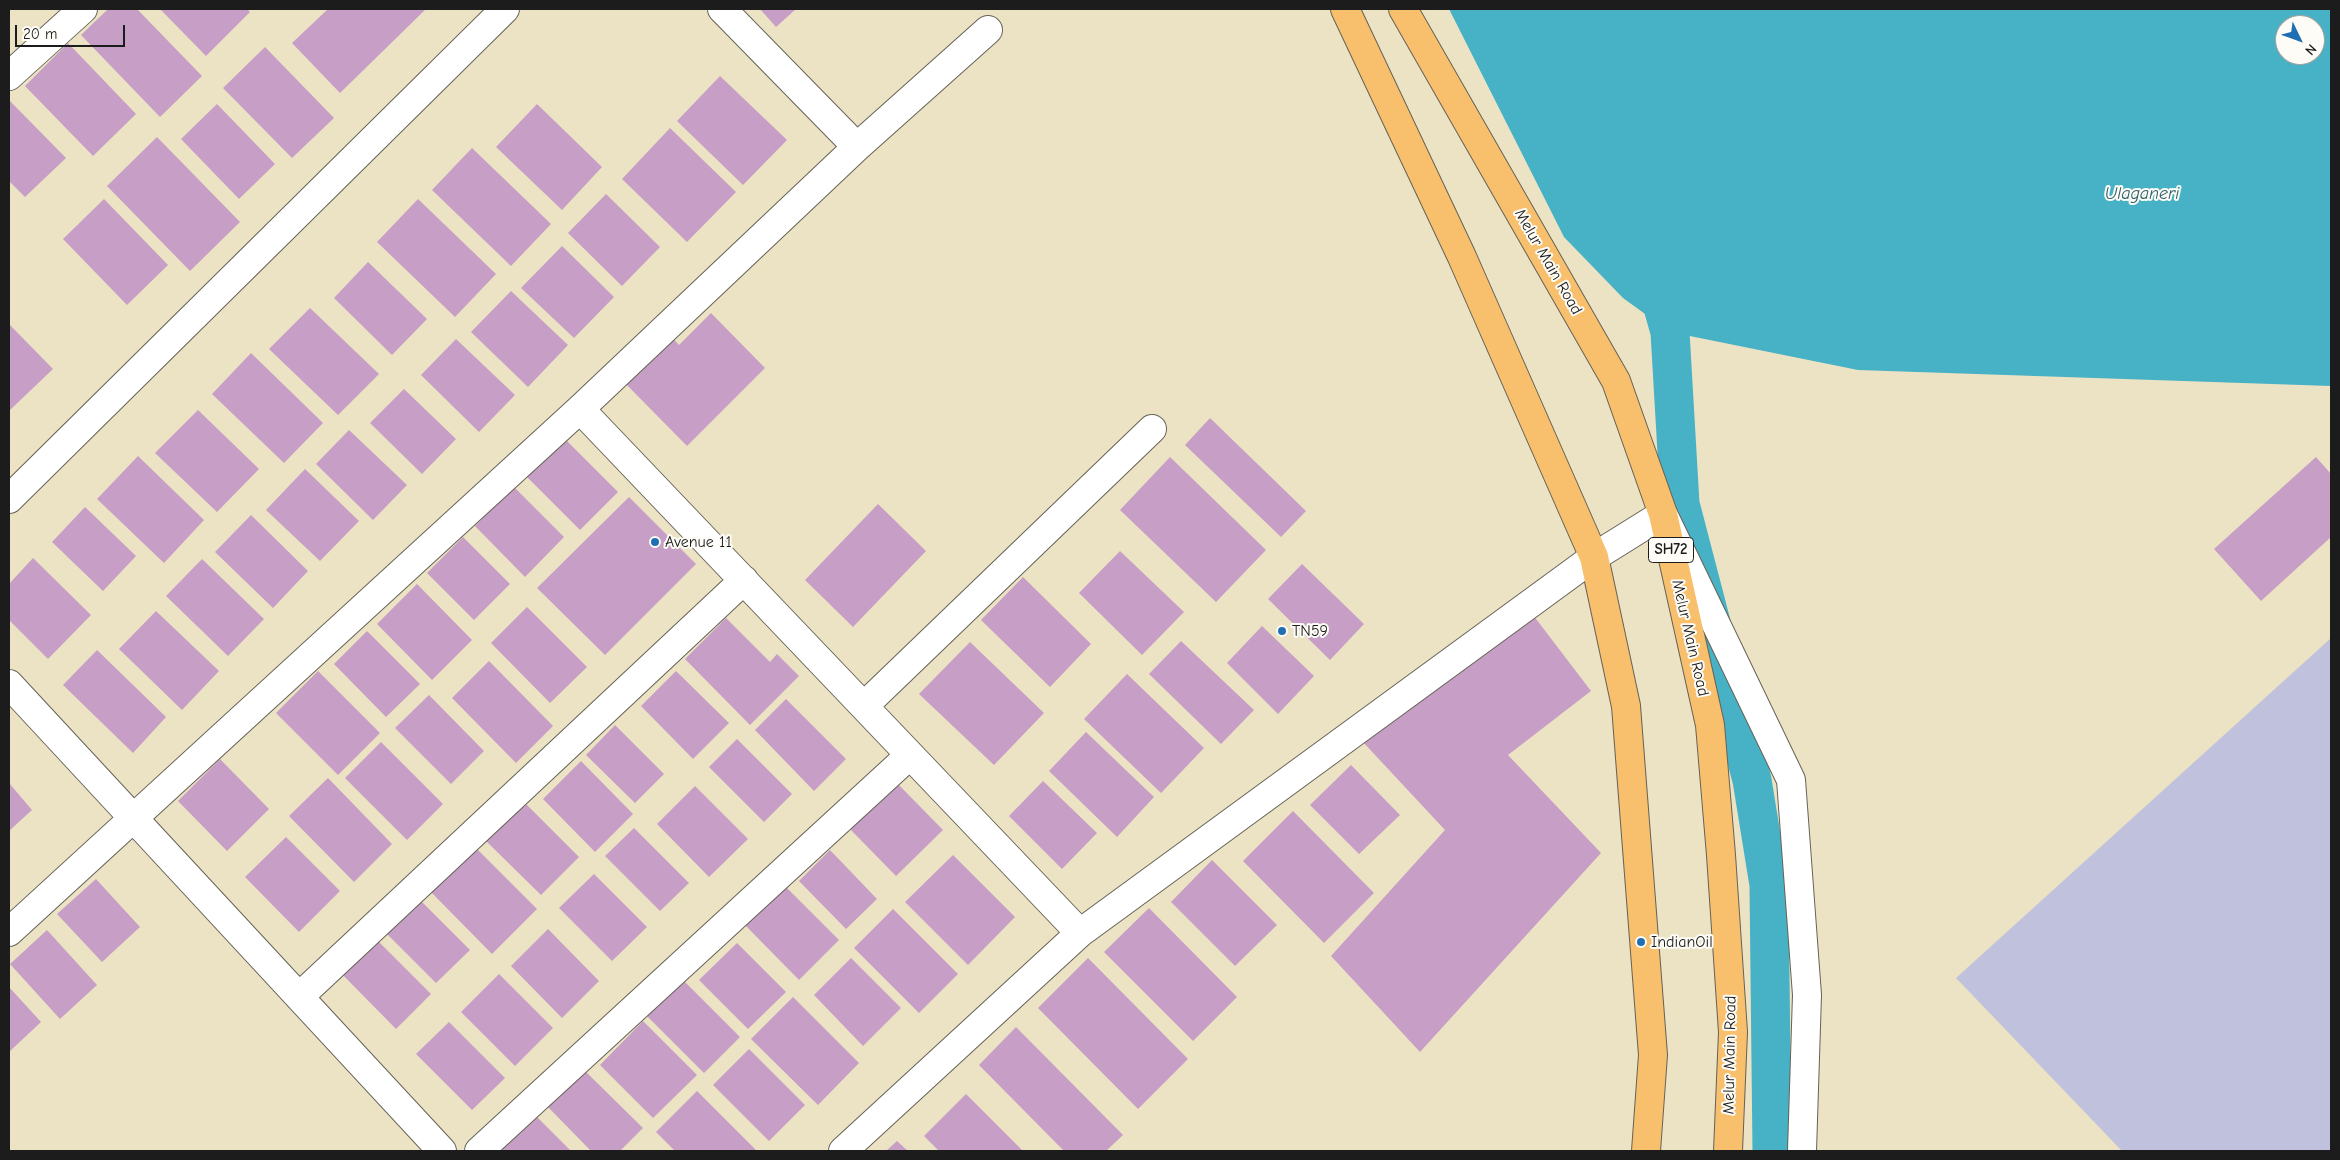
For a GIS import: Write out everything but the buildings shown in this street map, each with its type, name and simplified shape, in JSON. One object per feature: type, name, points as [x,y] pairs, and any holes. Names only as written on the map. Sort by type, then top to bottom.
[{"type":"main road","points":[[1345,9],[1462,257],[1594,557],[1626,706],[1653,1055],[1646,1151]]},
{"type":"main road","name":"Melur Main Road","points":[[1403,9],[1616,381],[1663,514],[1710,725],[1722,856],[1733,1032],[1728,1151]]},
{"type":"street","points":[[9,76],[83,9]]},
{"type":"street","points":[[9,499],[505,9]]},
{"type":"street","points":[[722,9],[857,147]]},
{"type":"street","points":[[9,932],[580,409],[857,147],[988,30]]},
{"type":"street","points":[[580,409],[1080,933]]},
{"type":"street","points":[[864,706],[1152,429]]},
{"type":"street","points":[[843,1151],[1080,933],[1594,557],[1663,514],[1791,780],[1807,995],[1802,1151]]},
{"type":"street","points":[[300,997],[744,580]]},
{"type":"street","points":[[9,684],[442,1151]]},
{"type":"street","points":[[479,1151],[910,755]]},
{"type":"shaded area","points":[[2331,638],[2331,1151],[2122,1151],[1956,978]]},
{"type":"water","name":"Ulaganeri","points":[[1449,9],[2331,9],[2331,386],[1858,370],[1670,332],[1623,298],[1564,237]]},
{"type":"waterway","points":[[1656,282],[1670,332],[1680,504],[1752,780],[1769,885],[1772,1151]]},
{"type":"place","name":"Avenue 11","points":[[655,542]]},
{"type":"place","name":"TN59","points":[[1282,631]]},
{"type":"place","name":"IndianOil","points":[[1641,942]]}]
